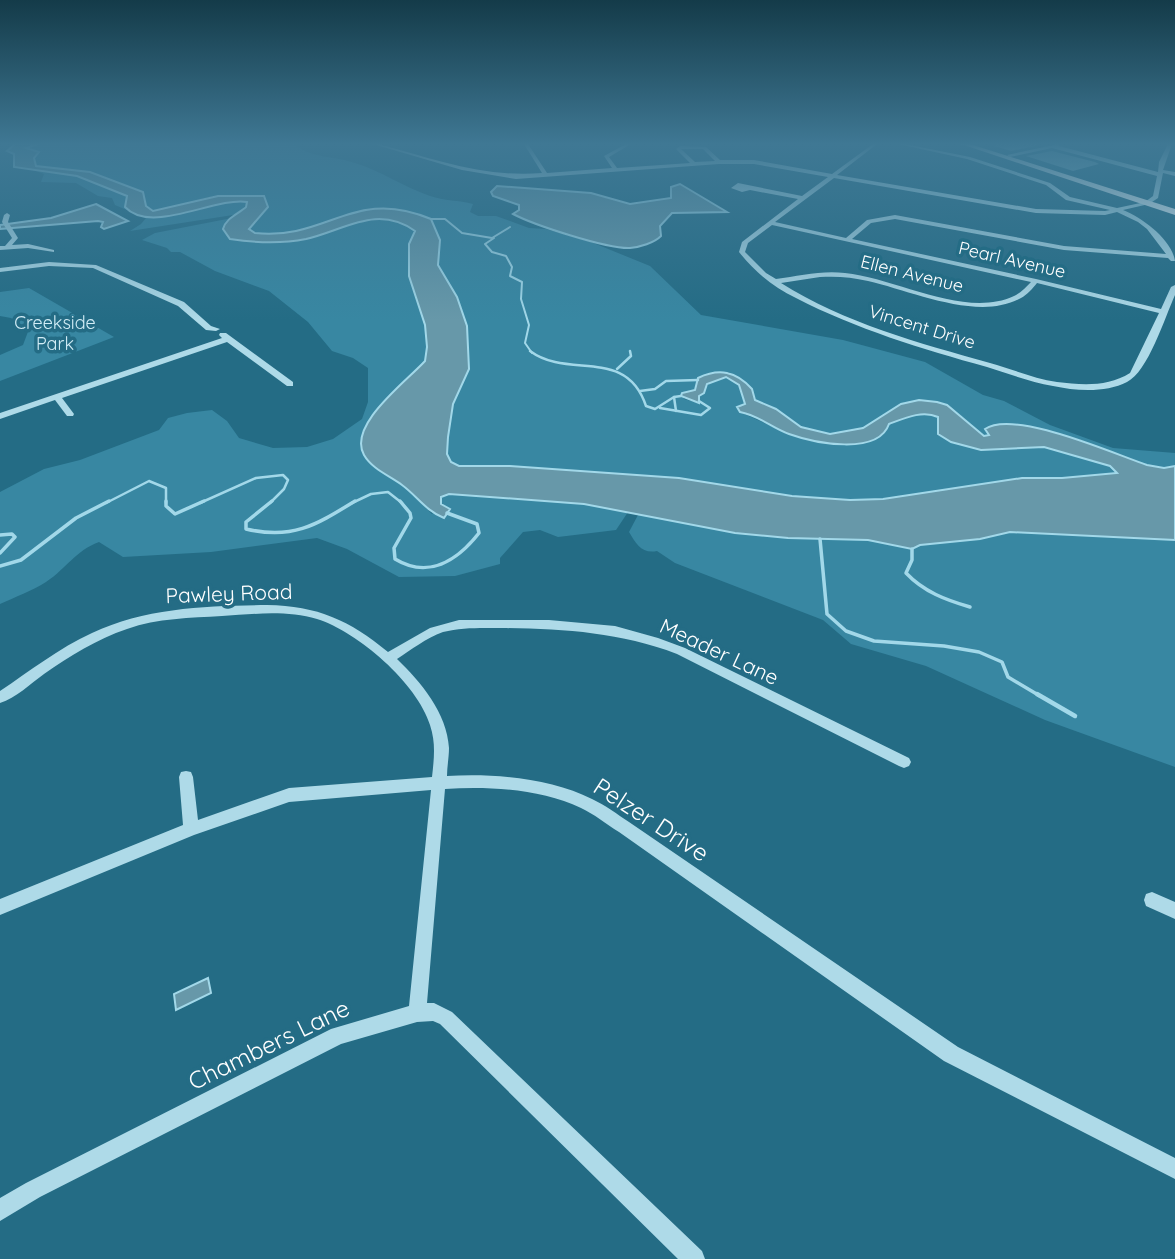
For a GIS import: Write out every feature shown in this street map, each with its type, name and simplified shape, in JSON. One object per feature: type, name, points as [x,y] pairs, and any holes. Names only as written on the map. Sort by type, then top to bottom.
[{"type":"main road","points":[[1153,203],[1175,210]]},
{"type":"street","name":"Vincent Drive","points":[[795,203],[745,242],[742,253],[750,266],[812,304],[859,324],[1054,384],[1087,387],[1115,383],[1134,374],[1175,287]]},
{"type":"street","points":[[991,203],[1036,211],[1091,214],[1117,211],[1143,203]]},
{"type":"street","points":[[1085,203],[1117,211],[1150,226],[1175,264]]},
{"type":"street","points":[[847,240],[869,220],[895,216],[1064,248],[1171,256]]},
{"type":"street","points":[[3,248],[15,238],[7,222]]},
{"type":"street","name":"Pearl Avenue","points":[[771,223],[1036,281],[1163,312]]},
{"type":"street","points":[[3,248],[38,247],[52,251]]},
{"type":"street","points":[[0,270],[50,264],[85,267],[86,270],[106,274],[170,298],[290,384]]},
{"type":"street","name":"Ellen Avenue","points":[[773,282],[818,275],[852,275],[967,304],[1016,299],[1028,293],[1036,281]]},
{"type":"street","points":[[0,416],[227,339]]},
{"type":"street","points":[[57,397],[70,414]]},
{"type":"street","name":"Pawley Road","points":[[0,698],[78,646],[139,620],[177,614],[259,610],[317,615],[349,626],[388,658],[420,694],[436,720],[442,748],[417,1013]]},
{"type":"street","name":"Meader Lane","points":[[388,658],[433,631],[448,627],[551,624],[606,627],[681,650],[904,762]]},
{"type":"street","points":[[186,777],[191,829]]},
{"type":"street","name":"Pelzer Drive","points":[[0,907],[191,829],[289,795],[438,784],[505,783],[545,789],[586,803],[951,1054],[1175,1169]]},
{"type":"street","points":[[1152,900],[1175,911]]},
{"type":"street","points":[[417,1013],[434,1012],[446,1018],[694,1259]]},
{"type":"street","name":"Chambers Lane","points":[[0,1210],[33,1190],[338,1036],[417,1013]]},
{"type":"green space","points":[[114,203],[130,203],[133,212]]},
{"type":"green space","points":[[146,203],[189,203],[153,211]]},
{"type":"green space","points":[[222,203],[247,203],[233,215],[130,231],[146,218],[134,213],[195,210]]},
{"type":"green space","points":[[257,203],[473,204],[470,212],[478,216],[496,216],[529,228],[546,229],[591,242],[650,266],[701,315],[843,340],[925,362],[983,395],[1004,401],[1050,425],[1113,448],[1175,453],[1175,466],[1147,465],[1066,436],[984,436],[959,414],[937,402],[919,400],[901,404],[863,428],[830,434],[815,432],[801,427],[776,409],[755,400],[729,372],[698,383],[695,390],[682,393],[684,399],[699,403],[701,393],[708,385],[726,377],[739,385],[745,405],[740,412],[789,434],[824,442],[919,414],[938,417],[937,427],[982,450],[1045,447],[1110,466],[1117,473],[1062,478],[1022,478],[883,499],[850,500],[792,496],[679,478],[459,466],[451,462],[447,454],[453,404],[469,369],[467,326],[457,297],[438,265],[440,240],[431,219],[405,211],[382,209],[361,211],[280,233],[255,233],[249,229],[268,207]]},
{"type":"green space","points":[[232,218],[225,224],[230,239],[259,242],[307,239],[374,219],[401,223],[415,231],[409,244],[409,276],[425,325],[425,361],[381,404],[372,465],[402,484],[432,514],[441,504],[441,496],[449,494],[584,504],[628,512],[616,530],[558,537],[540,530],[523,532],[500,558],[500,564],[455,576],[399,577],[347,549],[317,538],[211,552],[123,557],[99,542],[77,555],[46,582],[0,604],[0,492],[44,469],[80,460],[159,430],[168,418],[187,413],[212,410],[227,421],[239,438],[273,448],[307,447],[333,439],[362,419],[368,402],[368,368],[353,358],[332,351],[308,322],[269,291],[215,271],[180,252],[171,252],[167,248],[142,240],[155,233]]},
{"type":"green space","name":"Creekside Park","points":[[29,288],[114,337],[0,381],[0,355],[23,345],[29,329],[11,318],[0,316],[0,292]]},
{"type":"green space","points":[[632,513],[735,533],[788,538],[868,540],[912,549],[920,545],[980,539],[1010,532],[1175,540],[1175,767],[1045,720],[926,666],[851,644],[823,620],[675,563],[657,551],[647,551],[637,544],[629,532],[638,515]]},
{"type":"shaded area","points":[[126,203],[145,203],[153,211],[189,203],[229,203],[150,217],[136,215],[125,207]]},
{"type":"shaded area","points":[[247,203],[266,203],[268,207],[249,229],[255,233],[302,230],[360,211],[381,208],[404,210],[431,219],[440,240],[438,265],[457,297],[467,326],[469,369],[453,404],[447,454],[451,462],[459,466],[510,466],[679,478],[792,496],[850,500],[883,499],[1022,478],[1062,478],[1117,473],[1110,466],[1044,447],[981,450],[951,442],[938,434],[938,417],[926,414],[889,424],[883,434],[859,444],[814,441],[740,412],[737,407],[745,404],[739,385],[726,377],[707,384],[704,393],[699,396],[699,403],[681,396],[682,393],[695,390],[698,378],[720,372],[740,378],[752,389],[755,400],[776,409],[801,427],[830,434],[863,428],[901,404],[919,400],[947,405],[984,436],[989,435],[985,429],[999,424],[1018,425],[1064,435],[1147,465],[1164,468],[1175,466],[1175,540],[1010,532],[980,539],[920,545],[912,549],[868,540],[788,538],[735,533],[584,504],[449,494],[441,497],[441,504],[450,509],[444,518],[372,464],[364,455],[361,443],[364,430],[381,404],[425,361],[425,325],[409,276],[409,244],[415,231],[401,223],[374,219],[297,241],[230,239],[223,229],[225,225],[246,207]]},
{"type":"shaded area","points":[[513,203],[626,203],[711,203],[727,212],[672,213],[660,226],[661,236],[647,244],[630,248],[588,241],[523,219],[513,214],[519,210],[519,205]]},
{"type":"shaded area","points":[[96,204],[128,221],[104,229],[101,227],[103,222],[98,221],[0,229],[0,225],[51,218]]},
{"type":"shaded area","points":[[208,978],[211,993],[176,1010],[174,994]]},
{"type":"waterway","points":[[431,219],[445,219],[462,233],[492,238],[510,227]]},
{"type":"waterway","points":[[494,238],[485,244],[492,252],[506,256],[512,267],[510,276],[522,282],[521,299],[529,325],[525,343],[531,352]]},
{"type":"waterway","points":[[617,369],[631,356],[630,351]]},
{"type":"waterway","points":[[531,352],[545,359],[611,370],[625,376],[637,388],[646,406],[655,409],[674,397]]},
{"type":"waterway","points":[[640,391],[655,389],[666,381],[698,380]]},
{"type":"waterway","points":[[674,397],[681,396]]},
{"type":"waterway","points":[[674,397],[676,411]]},
{"type":"waterway","points":[[676,411],[701,415],[710,408],[699,401]]},
{"type":"waterway","points":[[660,408],[676,411]]},
{"type":"waterway","points":[[200,503],[256,478],[283,475],[288,480],[284,489],[272,501]]},
{"type":"waterway","points":[[106,503],[149,481],[166,488],[166,506],[175,514],[204,501]]},
{"type":"waterway","points":[[352,503],[371,494],[388,492],[401,502]]},
{"type":"waterway","points":[[0,566],[21,560],[76,518],[109,501]]},
{"type":"waterway","points":[[272,501],[246,522],[246,529],[277,533],[304,528],[355,501]]},
{"type":"waterway","points":[[401,502],[411,518],[394,548],[395,559],[407,565],[430,567],[441,564],[461,552],[479,533],[477,524],[447,513]]},
{"type":"waterway","points":[[0,535],[12,534],[15,537],[0,553]]},
{"type":"waterway","points":[[820,539],[827,614],[846,631],[874,641],[944,646],[979,652],[1002,662],[1008,677],[1040,696]]},
{"type":"waterway","points":[[912,549],[912,560],[906,573],[936,594],[970,607]]},
{"type":"waterway","points":[[1037,694],[1075,716]]}]
